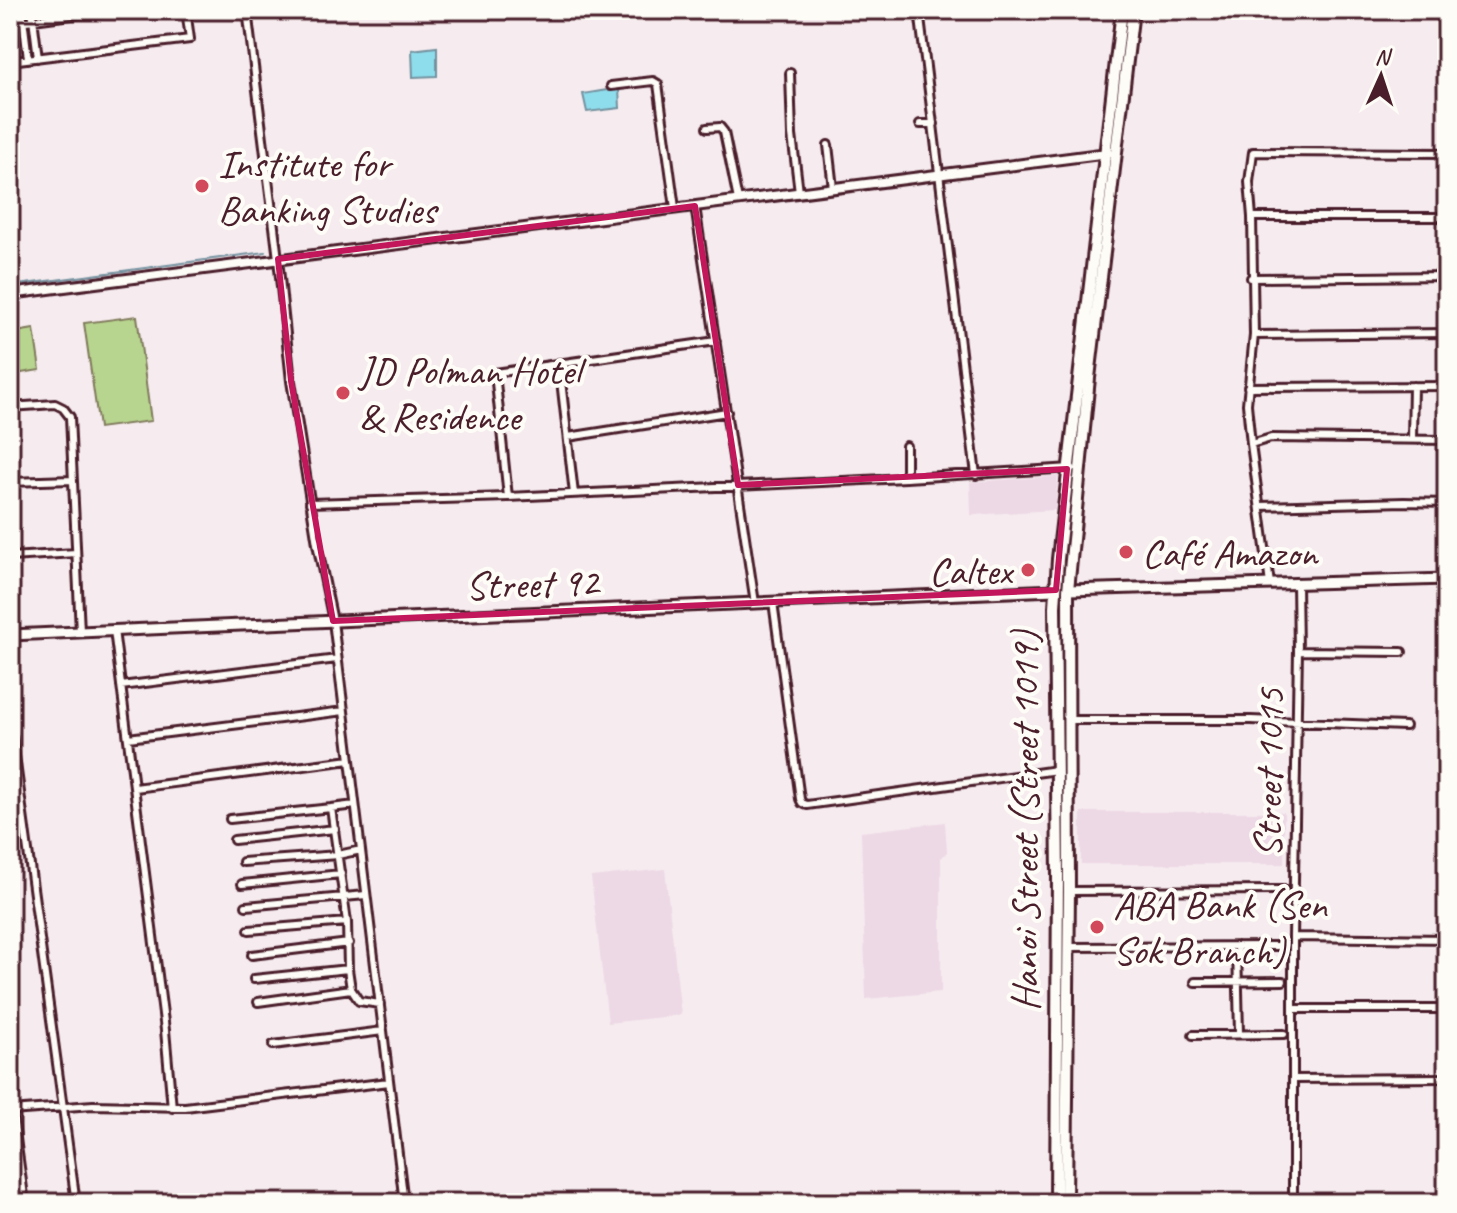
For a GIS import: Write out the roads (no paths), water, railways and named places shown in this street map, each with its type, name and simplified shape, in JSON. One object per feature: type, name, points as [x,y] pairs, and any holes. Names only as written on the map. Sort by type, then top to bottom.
[{"type":"main road","name":"Hanoi Street (Street 1019)","points":[[1056,1203],[1062,770],[1068,720],[1068,590],[1122,10]]},
{"type":"main road","name":"Hanoi Street (Street 1019)","points":[[1066,1203],[1069,891],[1056,590],[1067,469],[1133,10]]},
{"type":"main road","points":[[1068,590],[1447,579]]},
{"type":"main road","name":"Street 92","points":[[10,635],[1056,590]]},
{"type":"street","points":[[22,10],[28,59]]},
{"type":"street","points":[[32,10],[38,58]]},
{"type":"street","points":[[10,23],[110,10]]},
{"type":"street","points":[[10,61],[190,39],[186,10]]},
{"type":"street","points":[[247,10],[291,381],[333,621],[404,1203]]},
{"type":"street","points":[[919,10],[976,475]]},
{"type":"street","points":[[790,73],[792,135],[799,192]]},
{"type":"street","points":[[611,86],[653,81],[658,84],[675,208]]},
{"type":"street","points":[[920,124],[934,124]]},
{"type":"street","points":[[707,128],[720,127],[724,132],[738,200]]},
{"type":"street","points":[[828,145],[833,188]]},
{"type":"street","points":[[10,294],[1111,152]]},
{"type":"street","points":[[1270,584],[1247,404],[1254,335],[1249,182],[1253,152],[1447,153]]},
{"type":"street","points":[[695,206],[755,603]]},
{"type":"street","points":[[1252,217],[1447,217]]},
{"type":"street","points":[[1251,278],[1447,276]]},
{"type":"street","points":[[1254,335],[1447,333]]},
{"type":"street","points":[[508,497],[495,373],[716,341]]},
{"type":"street","points":[[559,363],[574,494]]},
{"type":"street","points":[[1412,439],[1413,386]]},
{"type":"street","points":[[1248,387],[1447,386]]},
{"type":"street","points":[[10,407],[55,404],[70,417],[80,632]]},
{"type":"street","points":[[568,437],[727,412]]},
{"type":"street","points":[[1251,444],[1271,438],[1447,440]]},
{"type":"street","points":[[906,446],[906,478]]},
{"type":"street","points":[[310,503],[574,494],[976,475],[1079,467]]},
{"type":"street","points":[[10,482],[72,480]]},
{"type":"street","points":[[1260,506],[1447,503]]},
{"type":"street","points":[[10,557],[76,553]]},
{"type":"street","name":"Street 1015","points":[[1293,1203],[1297,583]]},
{"type":"street","points":[[1056,590],[1068,590]]},
{"type":"street","points":[[773,602],[802,803],[807,805],[1062,770]]},
{"type":"street","points":[[114,630],[165,1030],[172,1108]]},
{"type":"street","points":[[1298,651],[1402,652]]},
{"type":"street","points":[[121,686],[337,659]]},
{"type":"street","points":[[128,738],[344,711]]},
{"type":"street","points":[[10,719],[76,1203]]},
{"type":"street","points":[[1068,720],[1251,720],[1405,726]]},
{"type":"street","points":[[135,788],[350,760]]},
{"type":"street","points":[[230,819],[355,805]]},
{"type":"street","points":[[331,808],[347,922],[351,989],[359,1001],[380,1004]]},
{"type":"street","points":[[234,840],[335,829]]},
{"type":"street","points":[[243,862],[338,855],[361,850]]},
{"type":"street","points":[[242,884],[341,874]]},
{"type":"street","points":[[1069,891],[1284,890]]},
{"type":"street","points":[[246,906],[366,895]]},
{"type":"street","points":[[249,930],[347,922]]},
{"type":"street","points":[[1293,937],[1447,939]]},
{"type":"street","points":[[252,955],[349,943]]},
{"type":"street","points":[[1237,946],[1239,1034]]},
{"type":"street","points":[[1069,947],[1278,946]]},
{"type":"street","points":[[254,979],[348,969]]},
{"type":"street","points":[[1195,982],[1283,981]]},
{"type":"street","points":[[258,1002],[351,989]]},
{"type":"street","points":[[1293,1009],[1447,1009]]},
{"type":"street","points":[[273,1045],[383,1031]]},
{"type":"street","points":[[1193,1035],[1284,1034]]},
{"type":"street","points":[[1293,1079],[1447,1078]]},
{"type":"street","points":[[25,1203],[11,1110],[93,1105],[172,1108],[389,1082]]},
{"type":"water","points":[[437,47],[437,76],[413,77],[412,50]]},
{"type":"water","points":[[619,88],[620,108],[587,112],[583,94]]},
{"type":"waterway","points":[[10,286],[265,252]]},
{"type":"place","name":"Institute for Banking Studies","points":[[202,186]]},
{"type":"place","name":"JD Polman Hotel & Residence","points":[[343,393]]},
{"type":"place","name":"Café Amazon","points":[[1126,552]]},
{"type":"place","name":"Caltex","points":[[1028,570]]},
{"type":"place","name":"ABA Bank (Sen Sok Branch)","points":[[1097,927]]}]
